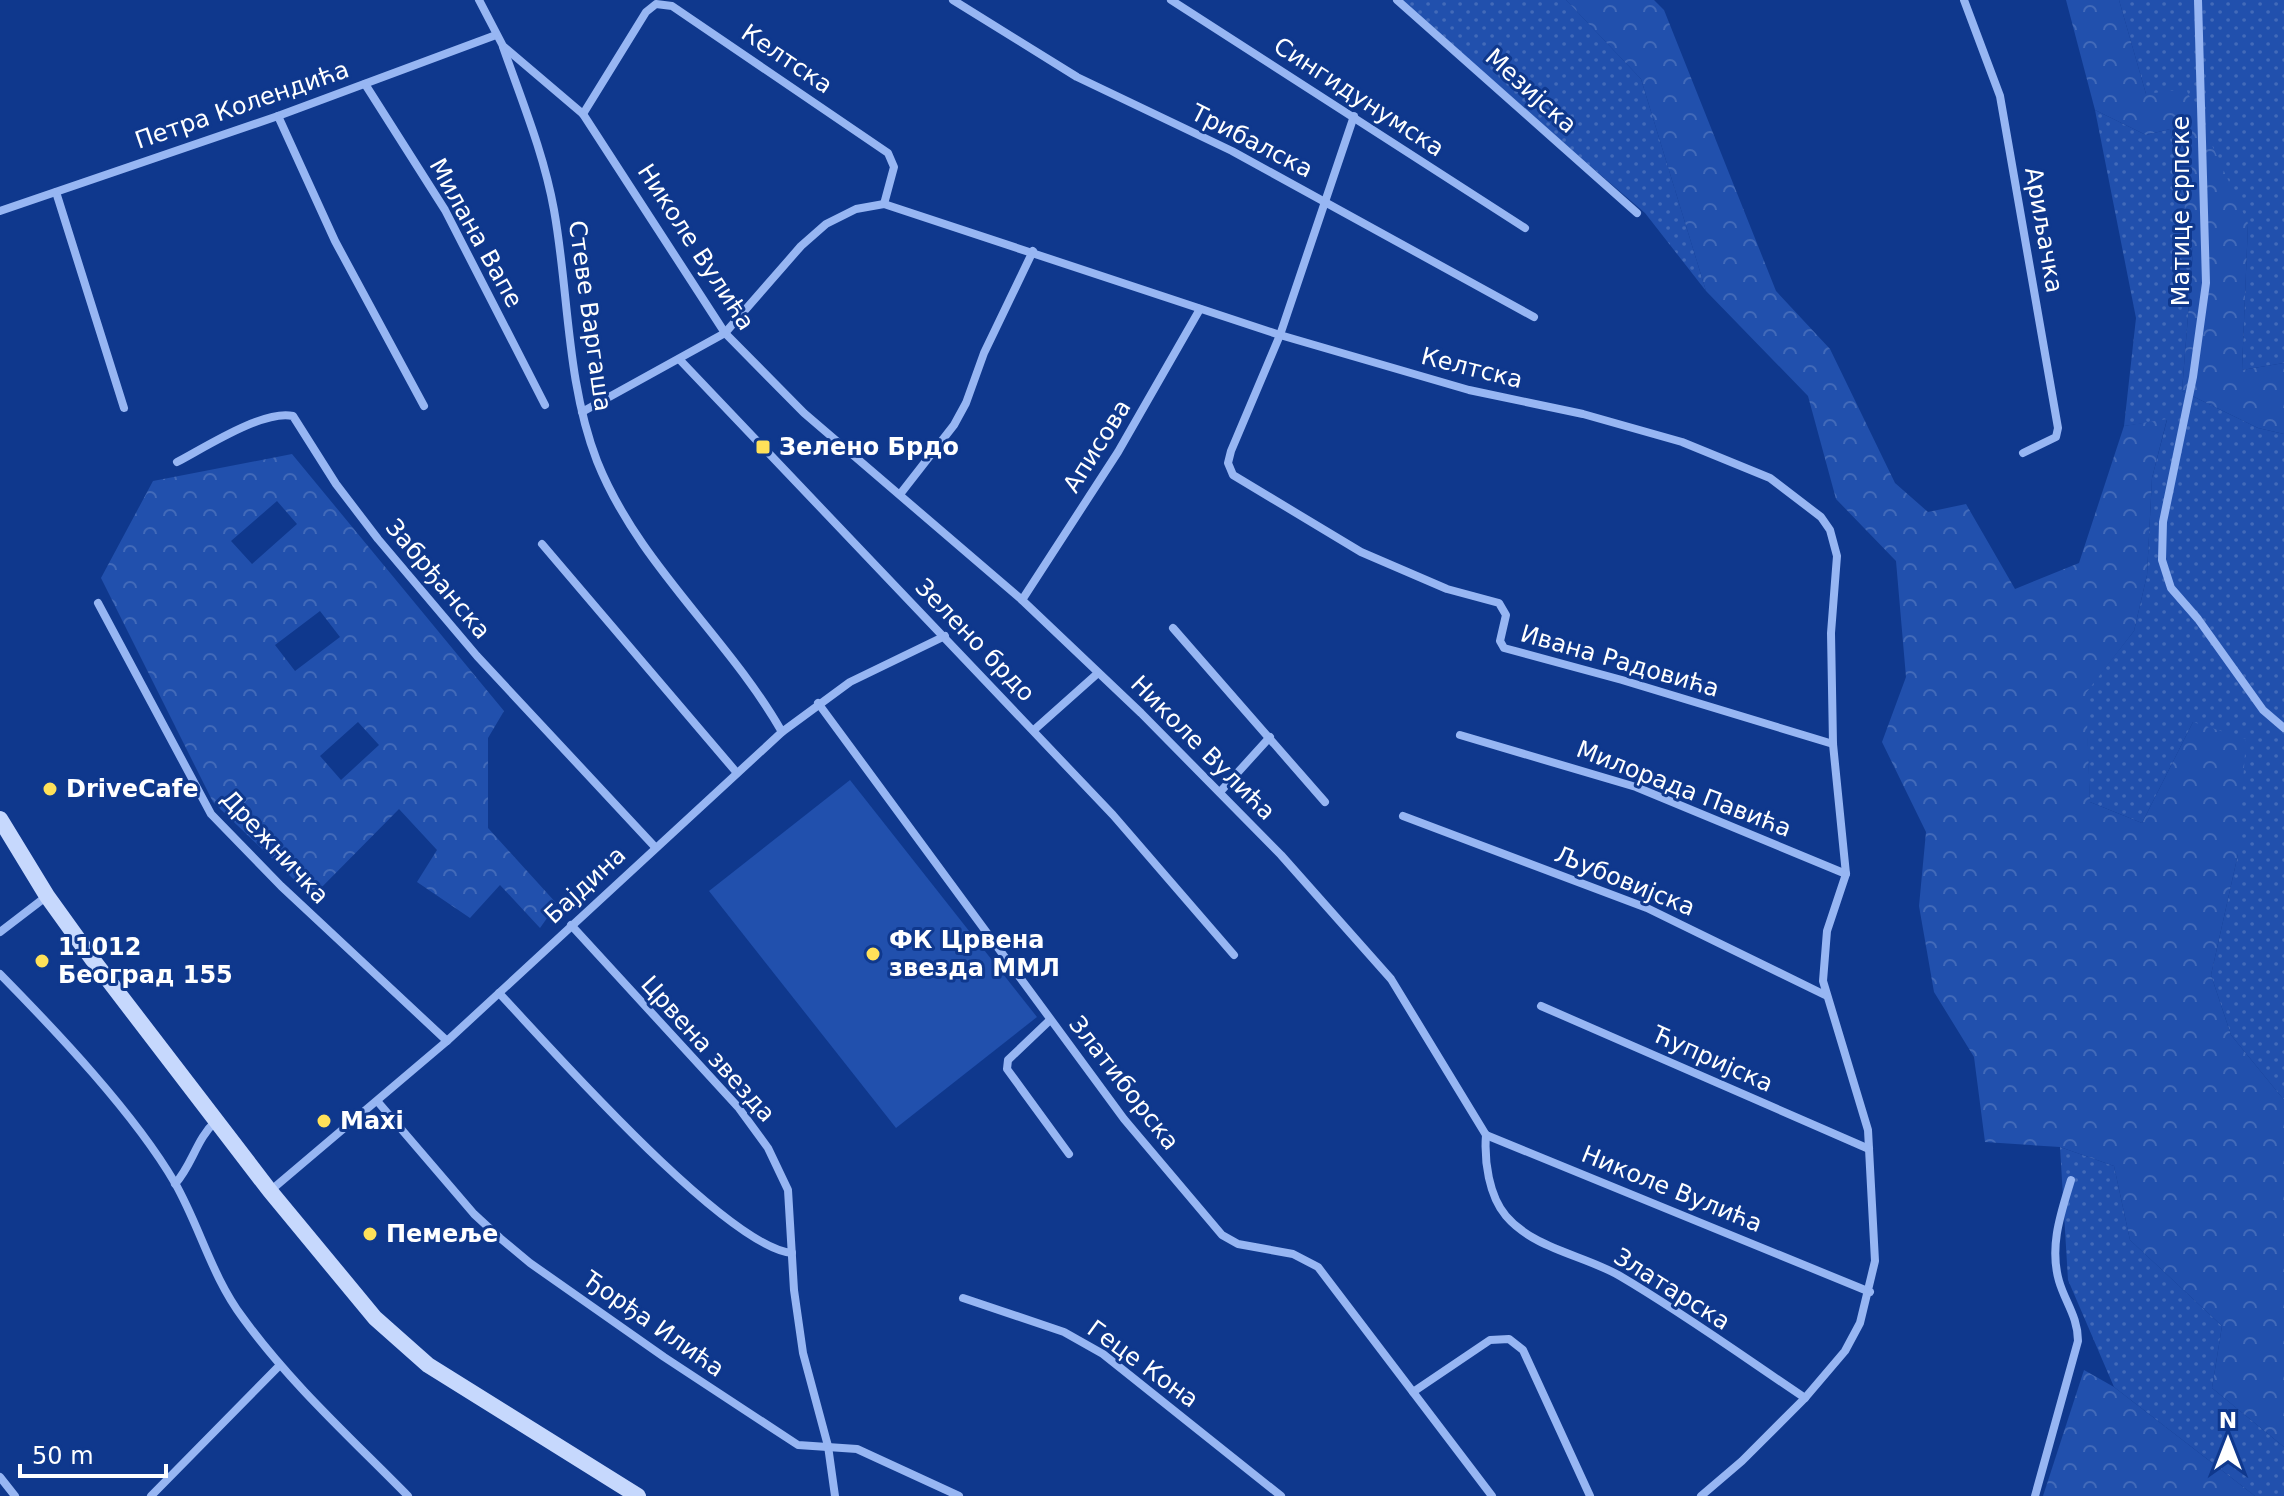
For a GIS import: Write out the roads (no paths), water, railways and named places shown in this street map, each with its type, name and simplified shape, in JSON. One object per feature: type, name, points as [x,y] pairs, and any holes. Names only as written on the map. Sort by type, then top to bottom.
[{"type":"main road","points":[[0,819],[47,896],[270,1191],[361,1303],[408,1350],[638,1496]]},
{"type":"street","points":[[479,0],[503,46],[583,114]]},
{"type":"street","name":"Трибалска","points":[[953,0],[1077,77],[1323,200],[1534,317]]},
{"type":"street","name":"Сингидунумска","points":[[1171,0],[1525,228]]},
{"type":"street","name":"Мезијска","points":[[1397,0],[1637,213]]},
{"type":"street","name":"Ариљачка","points":[[1964,0],[2000,96],[2058,428],[2056,437],[2023,453]]},
{"type":"street","name":"Матице српске","points":[[2198,0],[2206,283],[2184,421],[2163,522],[2165,575],[2263,710],[2284,728]]},
{"type":"street","name":"Келтска","points":[[583,114],[646,12],[656,4],[672,6],[888,153],[894,167],[884,204],[1280,335],[1434,381],[1583,414],[1682,442],[1770,478],[1791,491],[1821,517],[1836,544],[1831,633],[1833,744],[1846,874]]},
{"type":"street","name":"Петра Колендића","points":[[0,211],[278,116],[496,35]]},
{"type":"street","name":"Стеве Варгаша","points":[[503,46],[547,176],[582,412],[597,460],[614,499],[637,536],[709,626],[782,732]]},
{"type":"street","name":"Милана Вапе","points":[[365,84],[445,210],[545,405]]},
{"type":"street","name":"Николе Вулића","points":[[583,114],[725,333],[793,403],[1022,600],[1220,792],[1324,901],[1391,979],[1486,1135],[1870,1292]]},
{"type":"street","points":[[278,116],[335,241],[424,406]]},
{"type":"street","points":[[1280,335],[1323,200],[1354,116]]},
{"type":"street","points":[[56,192],[124,408]]},
{"type":"street","points":[[582,412],[725,333],[813,233],[856,209],[884,204]]},
{"type":"street","points":[[901,493],[954,425],[966,403],[984,353],[1033,251]]},
{"type":"street","name":"Аписова","points":[[1022,600],[1118,452],[1200,309]]},
{"type":"street","name":"Ивана Радовића","points":[[1280,335],[1229,457],[1229,469],[1238,479],[1361,552],[1447,589],[1499,603],[1506,615],[1500,641],[1504,648],[1833,744]]},
{"type":"street","name":"Зелено брдо","points":[[680,360],[1034,730],[1234,955]]},
{"type":"street","name":"Забрђанска","points":[[177,462],[259,421],[278,415],[293,416],[336,484],[378,539],[487,667],[655,847]]},
{"type":"street","points":[[542,544],[737,773]]},
{"type":"street","name":"Дрежничка","points":[[98,603],[211,814],[281,886],[447,1041]]},
{"type":"street","points":[[1173,628],[1325,802]]},
{"type":"street","name":"Бајдина","points":[[270,1191],[447,1041],[782,732],[818,703],[871,671],[945,636]]},
{"type":"street","points":[[1034,730],[1098,673]]},
{"type":"street","name":"Златиборска","points":[[818,703],[1124,1119],[1222,1235],[1238,1244],[1293,1254],[1318,1267],[1492,1496]]},
{"type":"street","name":"Милорада Павића","points":[[1460,735],[1636,787],[1846,874]]},
{"type":"street","points":[[1220,792],[1270,737]]},
{"type":"street","name":"Љубовијска","points":[[1403,816],[1647,908],[1825,995]]},
{"type":"street","points":[[1701,1496],[1742,1461],[1805,1398],[1845,1351],[1860,1323],[1870,1292],[1875,1232],[1869,1149],[1862,1107],[1825,995],[1824,951],[1846,874]]},
{"type":"street","points":[[0,932],[47,896]]},
{"type":"street","name":"Црвена звезда","points":[[571,925],[755,1126],[788,1190],[803,1353],[828,1446],[835,1496]]},
{"type":"street","points":[[0,974],[94,1076],[175,1184],[217,1279],[280,1365],[408,1496]]},
{"type":"street","points":[[499,993],[626,1129],[668,1167],[766,1246],[792,1253]]},
{"type":"street","name":"Ћупријска","points":[[1541,1006],[1869,1149]]},
{"type":"street","points":[[1050,1020],[1008,1060],[1007,1069],[1069,1154]]},
{"type":"street","name":"Ђорђа Илића","points":[[378,1102],[474,1214],[530,1263],[791,1441],[808,1447],[857,1449],[959,1496]]},
{"type":"street","points":[[175,1184],[189,1165],[198,1140],[217,1121]]},
{"type":"street","name":"Златарска","points":[[1486,1135],[1486,1159],[1492,1189],[1499,1206],[1515,1225],[1531,1237],[1617,1274],[1805,1398]]},
{"type":"street","points":[[2035,1496],[2078,1341],[2076,1318],[2059,1281],[2055,1257],[2058,1223],[2071,1180]]},
{"type":"street","name":"Геце Кона","points":[[963,1298],[1064,1332],[1103,1354],[1281,1496]]},
{"type":"street","points":[[1413,1392],[1490,1340],[1509,1339],[1523,1350],[1590,1496]]},
{"type":"street","points":[[151,1496],[280,1365]]},
{"type":"street","points":[[0,1477],[15,1496]]},
{"type":"place","name":"Зелено Брдо","points":[[763,447]]},
{"type":"place","name":"DriveCafe","points":[[50,789]]},
{"type":"place","name":"ФК Црвена звезда ММЛ","points":[[873,954]]},
{"type":"place","name":"11012 Београд 155","points":[[42,961]]},
{"type":"place","name":"Maxi","points":[[324,1121]]},
{"type":"place","name":"Пемеље","points":[[370,1234]]}]
